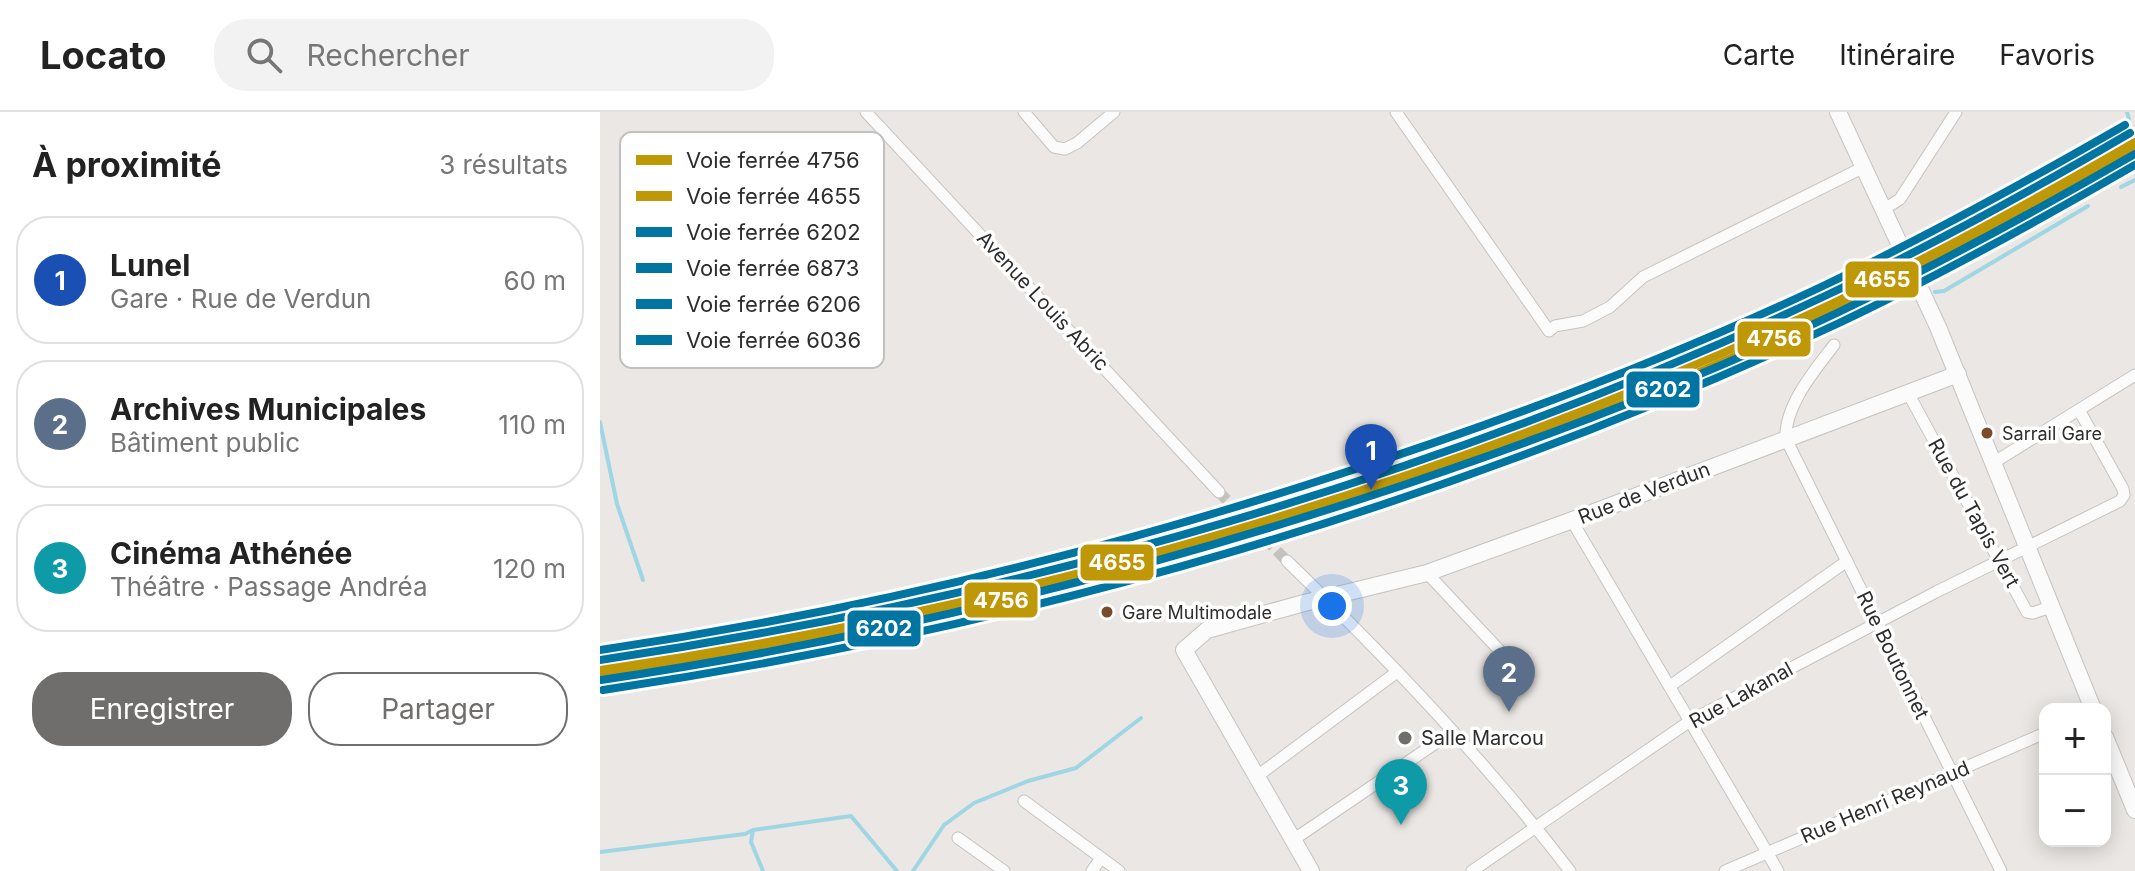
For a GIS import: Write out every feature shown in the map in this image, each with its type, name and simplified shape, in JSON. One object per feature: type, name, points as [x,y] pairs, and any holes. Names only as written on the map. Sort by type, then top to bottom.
[{"type":"main road","points":[[1838,112],[1958,374],[2090,703]]},
{"type":"main road","name":"Rue de Verdun","points":[[1256,777],[1184,650],[1207,630],[1427,573],[1958,374]]},
{"type":"main road","points":[[2111,751],[2134,805]]},
{"type":"main road","points":[[1256,777],[1311,871]]},
{"type":"street","name":"Avenue Louis Abric","points":[[866,112],[1219,492]]},
{"type":"street","points":[[1024,112],[1054,147],[1065,149],[1077,143],[1114,112]]},
{"type":"street","points":[[1396,112],[1549,331],[1555,326],[1583,321],[1610,307],[1643,277],[1862,168]]},
{"type":"street","points":[[1883,210],[1900,199],[1956,112]]},
{"type":"street","points":[[1786,439],[1785,429],[1793,406],[1834,345]]},
{"type":"street","points":[[1993,463],[2135,375]]},
{"type":"street","name":"Rue du Tapis Vert","points":[[1908,393],[2027,612],[2050,607]]},
{"type":"street","name":"Rue Lakanal","points":[[1472,871],[1690,721],[1877,622],[2120,501],[2124,495],[2079,410]]},
{"type":"street","name":"Rue Boutonnet","points":[[1786,439],[2001,871]]},
{"type":"street","points":[[1572,521],[1778,871]]},
{"type":"street","points":[[1287,561],[1452,732],[1537,827],[1570,871]]},
{"type":"street","points":[[1670,686],[1847,561]]},
{"type":"street","points":[[1427,573],[1500,651]]},
{"type":"street","points":[[1256,777],[1397,672]]},
{"type":"street","points":[[1293,840],[1452,732]]},
{"type":"street","name":"Rue Henri Reynaud","points":[[1725,871],[2039,736]]},
{"type":"street","points":[[1024,801],[1119,871]]},
{"type":"street","points":[[958,838],[1004,871]]},
{"type":"street","points":[[1092,871],[1101,858]]},
{"type":"waterway","points":[[2127,112],[2129,119]]},
{"type":"waterway","points":[[2121,187],[2135,180]]},
{"type":"waterway","points":[[1935,292],[1944,291],[2088,206]]},
{"type":"waterway","points":[[600,422],[617,504],[643,580]]},
{"type":"waterway","points":[[913,871],[944,825],[974,803],[1028,781],[1076,768],[1141,718]]},
{"type":"waterway","points":[[600,852],[745,834],[753,830],[851,816],[897,871]]},
{"type":"waterway","points":[[753,830],[751,842],[763,871]]},
{"type":"tunnel","points":[[1219,492],[1287,561]]},
{"type":"rail line","name":"6036","points":[[600,650],[880,599],[1064,555],[1246,504],[1460,434],[1644,364],[1823,286],[1976,208],[2125,125]]},
{"type":"rail line","name":"6873","points":[[600,660],[757,634],[914,602],[1071,565],[1227,522],[1381,474],[1532,420],[1681,360],[1827,295],[1980,217],[2130,133]]},
{"type":"rail line","name":"4655","points":[[600,670],[758,644],[916,612],[1073,575],[1229,532],[1383,483],[1536,429],[1685,369],[1831,304],[1984,226],[2135,142]]},
{"type":"rail line","name":"4756","points":[[600,677],[799,644],[1092,577],[1189,550],[1483,455],[1618,405],[1776,338],[1958,248],[2135,149]]},
{"type":"rail line","name":"6202","points":[[601,680],[793,647],[983,606],[1171,557],[1419,480],[1602,414],[1781,339],[1951,255],[2135,154]]},
{"type":"rail line","name":"6206","points":[[603,690],[762,664],[920,632],[1078,594],[1234,551],[1389,502],[1541,448],[1692,388],[1839,323],[1988,247],[2135,165]]},
{"type":"place","name":"Sarrail Gare","points":[[1987,433]]},
{"type":"place","name":"Lunel","points":[[1371,490]]},
{"type":"place","name":"Gare Multimodale","points":[[1107,612]]},
{"type":"place","name":"Archives Municipales","points":[[1509,712]]},
{"type":"place","name":"Salle Marcou","points":[[1405,738]]},
{"type":"place","name":"Cinéma Athénée","points":[[1401,825]]}]
